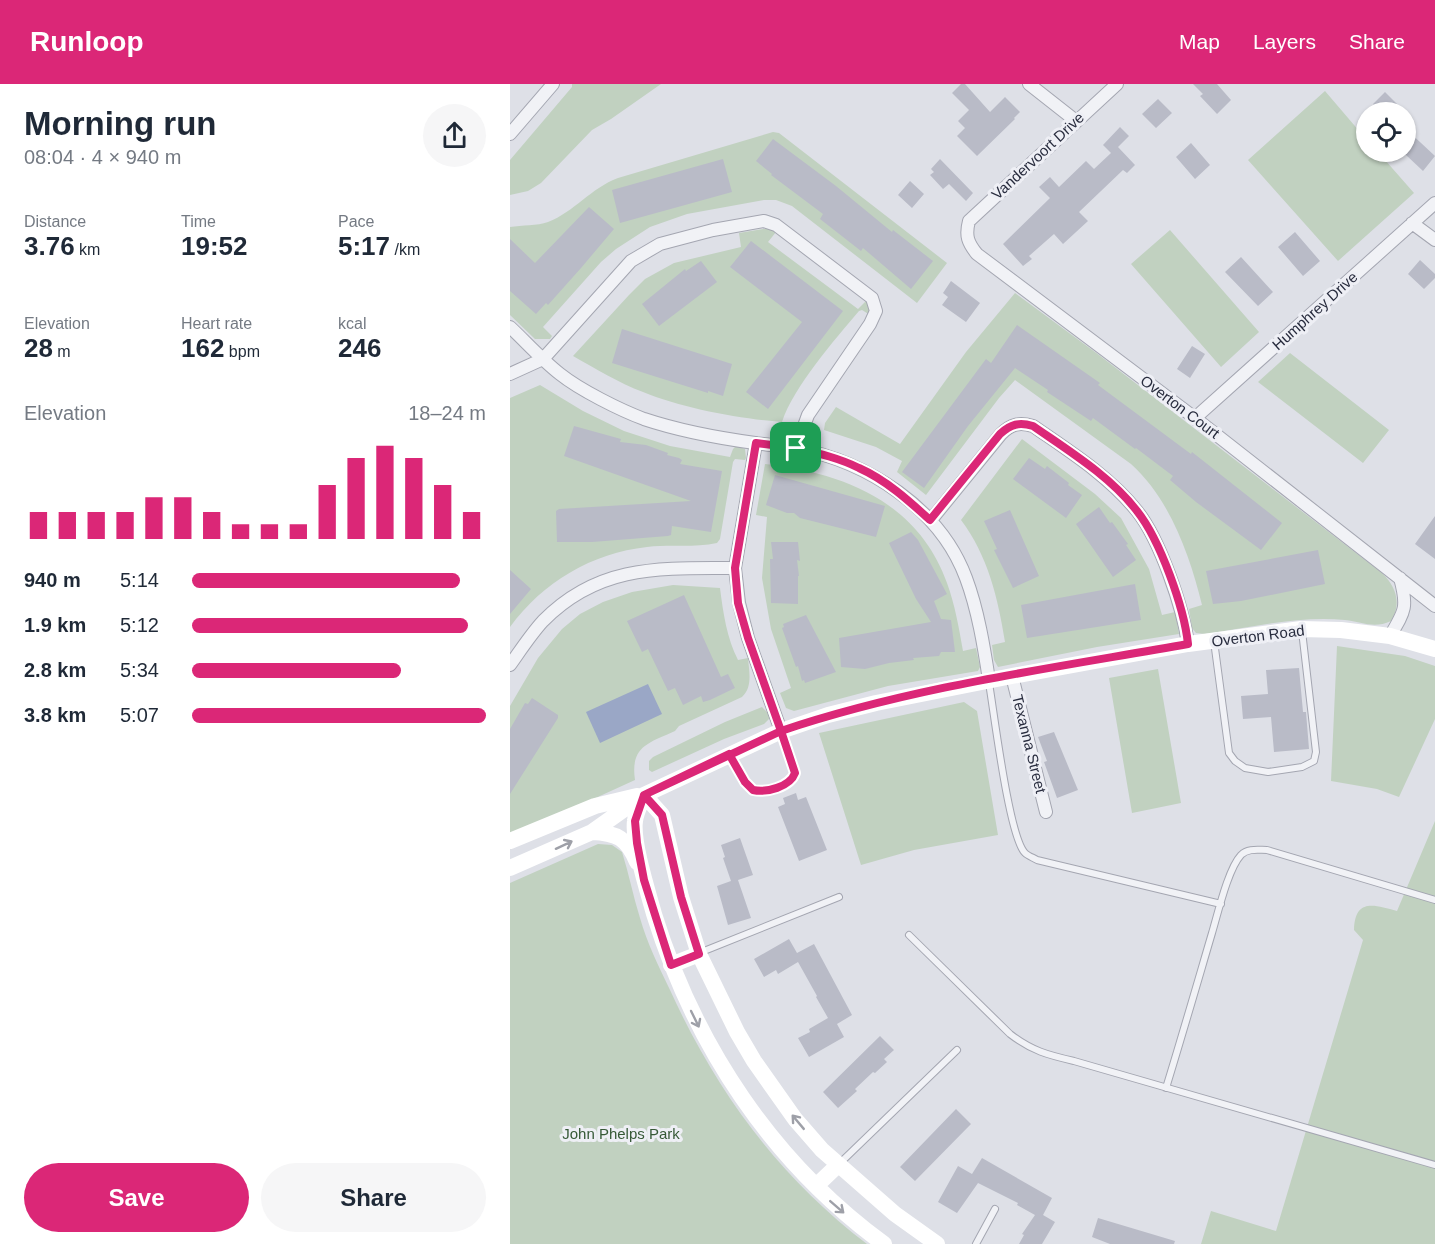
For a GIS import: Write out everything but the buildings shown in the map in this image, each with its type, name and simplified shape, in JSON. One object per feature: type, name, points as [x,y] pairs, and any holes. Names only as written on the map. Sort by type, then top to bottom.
[{"type":"street","points":[[510,134],[552,84]]},
{"type":"street","points":[[1029,84],[1076,121]]},
{"type":"street","name":"Vandervoort Drive","points":[[966,233],[969,221],[1117,84]]},
{"type":"street","name":"Humphrey Drive","points":[[1195,418],[1435,203]]},
{"type":"street","points":[[510,374],[543,359],[631,261],[648,249],[660,244],[764,221],[776,225],[872,298],[876,311],[808,415],[796,448]]},
{"type":"street","points":[[1412,223],[1435,240]]},
{"type":"street","name":"Overton Court","points":[[966,233],[968,243],[977,254],[1195,418],[1435,606]]},
{"type":"street","points":[[510,327],[560,374],[642,418],[707,435],[796,448],[858,467],[882,480],[930,520],[944,535],[966,579],[989,680]]},
{"type":"street","points":[[930,520],[1000,434],[1010,425],[1021,423],[1033,426],[1112,484],[1138,512],[1156,544],[1175,588],[1188,644]]},
{"type":"street","points":[[756,443],[735,568],[738,603],[781,731]]},
{"type":"street","points":[[510,665],[542,622],[574,595],[603,580],[647,570],[735,568]]},
{"type":"street","points":[[1390,636],[1403,614],[1406,598],[1400,578]]},
{"type":"street","name":"Overton Road","points":[[510,868],[592,832],[644,795],[729,754],[781,731],[828,715],[876,703],[1188,644],[1301,629],[1341,630],[1390,636],[1435,649]]},
{"type":"street","name":"Texanna Street","points":[[1012,676],[1046,812]]},
{"type":"street","points":[[510,841],[595,806],[644,795]]},
{"type":"street","points":[[644,795],[635,821],[644,880]]},
{"type":"street","points":[[644,795],[662,815],[681,897],[699,954],[737,1032],[754,1061],[795,1119],[822,1150],[895,1214],[938,1244]]},
{"type":"street","points":[[592,832],[611,833],[624,840],[633,852],[671,965],[698,1025],[743,1098],[774,1140],[816,1186],[860,1226],[884,1244]]},
{"type":"street","points":[[671,965],[699,954]]},
{"type":"street","points":[[816,1186],[838,1165]]},
{"type":"lane","points":[[1214,640],[1229,753],[1245,768],[1268,772],[1302,767],[1314,761],[1316,752],[1301,629]]},
{"type":"lane","points":[[989,680],[1011,815],[1017,839],[1025,853],[1037,860],[1221,904]]},
{"type":"lane","points":[[729,754],[745,782],[753,790],[764,792],[790,782],[795,773],[781,731]]},
{"type":"lane","points":[[1167,1088],[1221,904],[1232,871],[1239,857],[1245,852],[1255,849],[1267,850],[1435,900]]},
{"type":"lane","points":[[699,954],[839,897]]},
{"type":"lane","points":[[909,935],[1010,1034],[1026,1046],[1045,1055],[1435,1165]]},
{"type":"lane","points":[[838,1165],[957,1050]]},
{"type":"lane","points":[[976,1244],[995,1209]]},
{"type":"green space","points":[[572,84],[661,84],[592,130],[541,183],[528,191],[510,195],[510,160],[572,87]]},
{"type":"green space","points":[[1325,91],[1356,127],[1356,162],[1387,162],[1414,193],[1338,261],[1248,160]]},
{"type":"green space","points":[[773,132],[779,133],[947,263],[917,303],[792,206],[776,200],[764,200],[687,214],[650,227],[616,249],[601,262],[543,327],[552,336],[550,339],[535,339],[510,315],[510,227],[539,224],[557,218],[608,182],[618,178]]},
{"type":"green space","points":[[772,229],[776,232],[768,242],[858,309],[869,301],[870,315],[862,310],[859,311],[838,335],[795,394],[782,422],[711,412],[658,398],[608,376],[573,356],[645,279],[674,263],[741,247],[739,233]]},
{"type":"green space","points":[[1170,230],[1259,332],[1221,367],[1131,264]]},
{"type":"green space","points":[[1015,293],[1382,573],[1391,584],[1396,596],[1396,608],[1391,621],[1373,625],[1345,620],[1311,619],[1205,634],[1196,633],[1192,628],[1189,609],[1202,605],[1197,586],[1177,529],[1157,494],[1131,464],[1015,380],[926,495],[897,472],[902,461],[876,447],[824,430],[825,423],[836,407],[900,444],[966,352]]},
{"type":"green space","points":[[1290,353],[1389,430],[1363,463],[1258,382]]},
{"type":"green space","points":[[540,385],[583,411],[624,431],[670,446],[730,457],[736,446],[745,449],[746,458],[745,460],[735,459],[733,462],[720,539],[717,543],[627,550],[588,563],[553,583],[523,611],[510,627],[510,398]]},
{"type":"green space","points":[[1022,439],[1095,494],[1121,518],[1149,569],[1162,615],[1175,612],[1179,634],[1097,647],[998,667],[994,660],[992,645],[1005,642],[999,609],[985,563],[961,520]]},
{"type":"green space","points":[[765,464],[794,468],[850,484],[875,496],[898,512],[934,555],[955,608],[963,651],[976,648],[980,667],[978,671],[888,686],[794,711],[786,708],[780,693],[791,688],[771,629],[762,578],[767,517],[756,515]]},
{"type":"green space","points":[[673,585],[720,588],[726,625],[734,652],[738,660],[748,658],[750,679],[748,689],[742,697],[679,726],[675,731],[643,747],[635,760],[635,780],[510,837],[510,706],[538,658],[562,629],[580,614],[603,602],[632,592]]},
{"type":"green space","points":[[1337,646],[1405,656],[1435,666],[1435,719],[1399,797],[1377,789],[1331,781]]},
{"type":"green space","points":[[1158,669],[1181,803],[1132,813],[1109,678]]},
{"type":"green space","points":[[964,702],[977,711],[998,835],[914,850],[861,865],[819,733]]},
{"type":"green space","points":[[762,707],[769,714],[769,719],[764,724],[724,739],[652,772],[649,770],[649,761],[653,757]]},
{"type":"green space","points":[[1435,821],[1435,1244],[1201,1244],[1211,1211],[1276,1231],[1363,940],[1354,930],[1355,920],[1362,908],[1367,906],[1397,911]]},
{"type":"green space","name":"John Phelps Park","points":[[598,844],[612,845],[622,852],[635,902],[654,955],[688,1027],[729,1097],[752,1129],[805,1190],[867,1244],[510,1244],[510,883]]},
{"type":"water","points":[[648,684],[662,714],[600,743],[586,712]]},
{"type":"route","points":[[796,448],[756,443],[735,568],[738,603],[781,731],[729,754],[644,795],[635,821],[644,880],[671,965],[699,954],[681,897],[662,815],[644,795],[668,783],[729,754],[745,782],[753,790],[764,792],[790,782],[794,778],[792,759],[781,731],[828,715],[876,703],[1188,644],[1175,588],[1156,544],[1138,512],[1112,484],[1033,426],[1021,423],[1010,425],[1000,434],[930,520],[882,480],[858,467],[796,448]]}]
